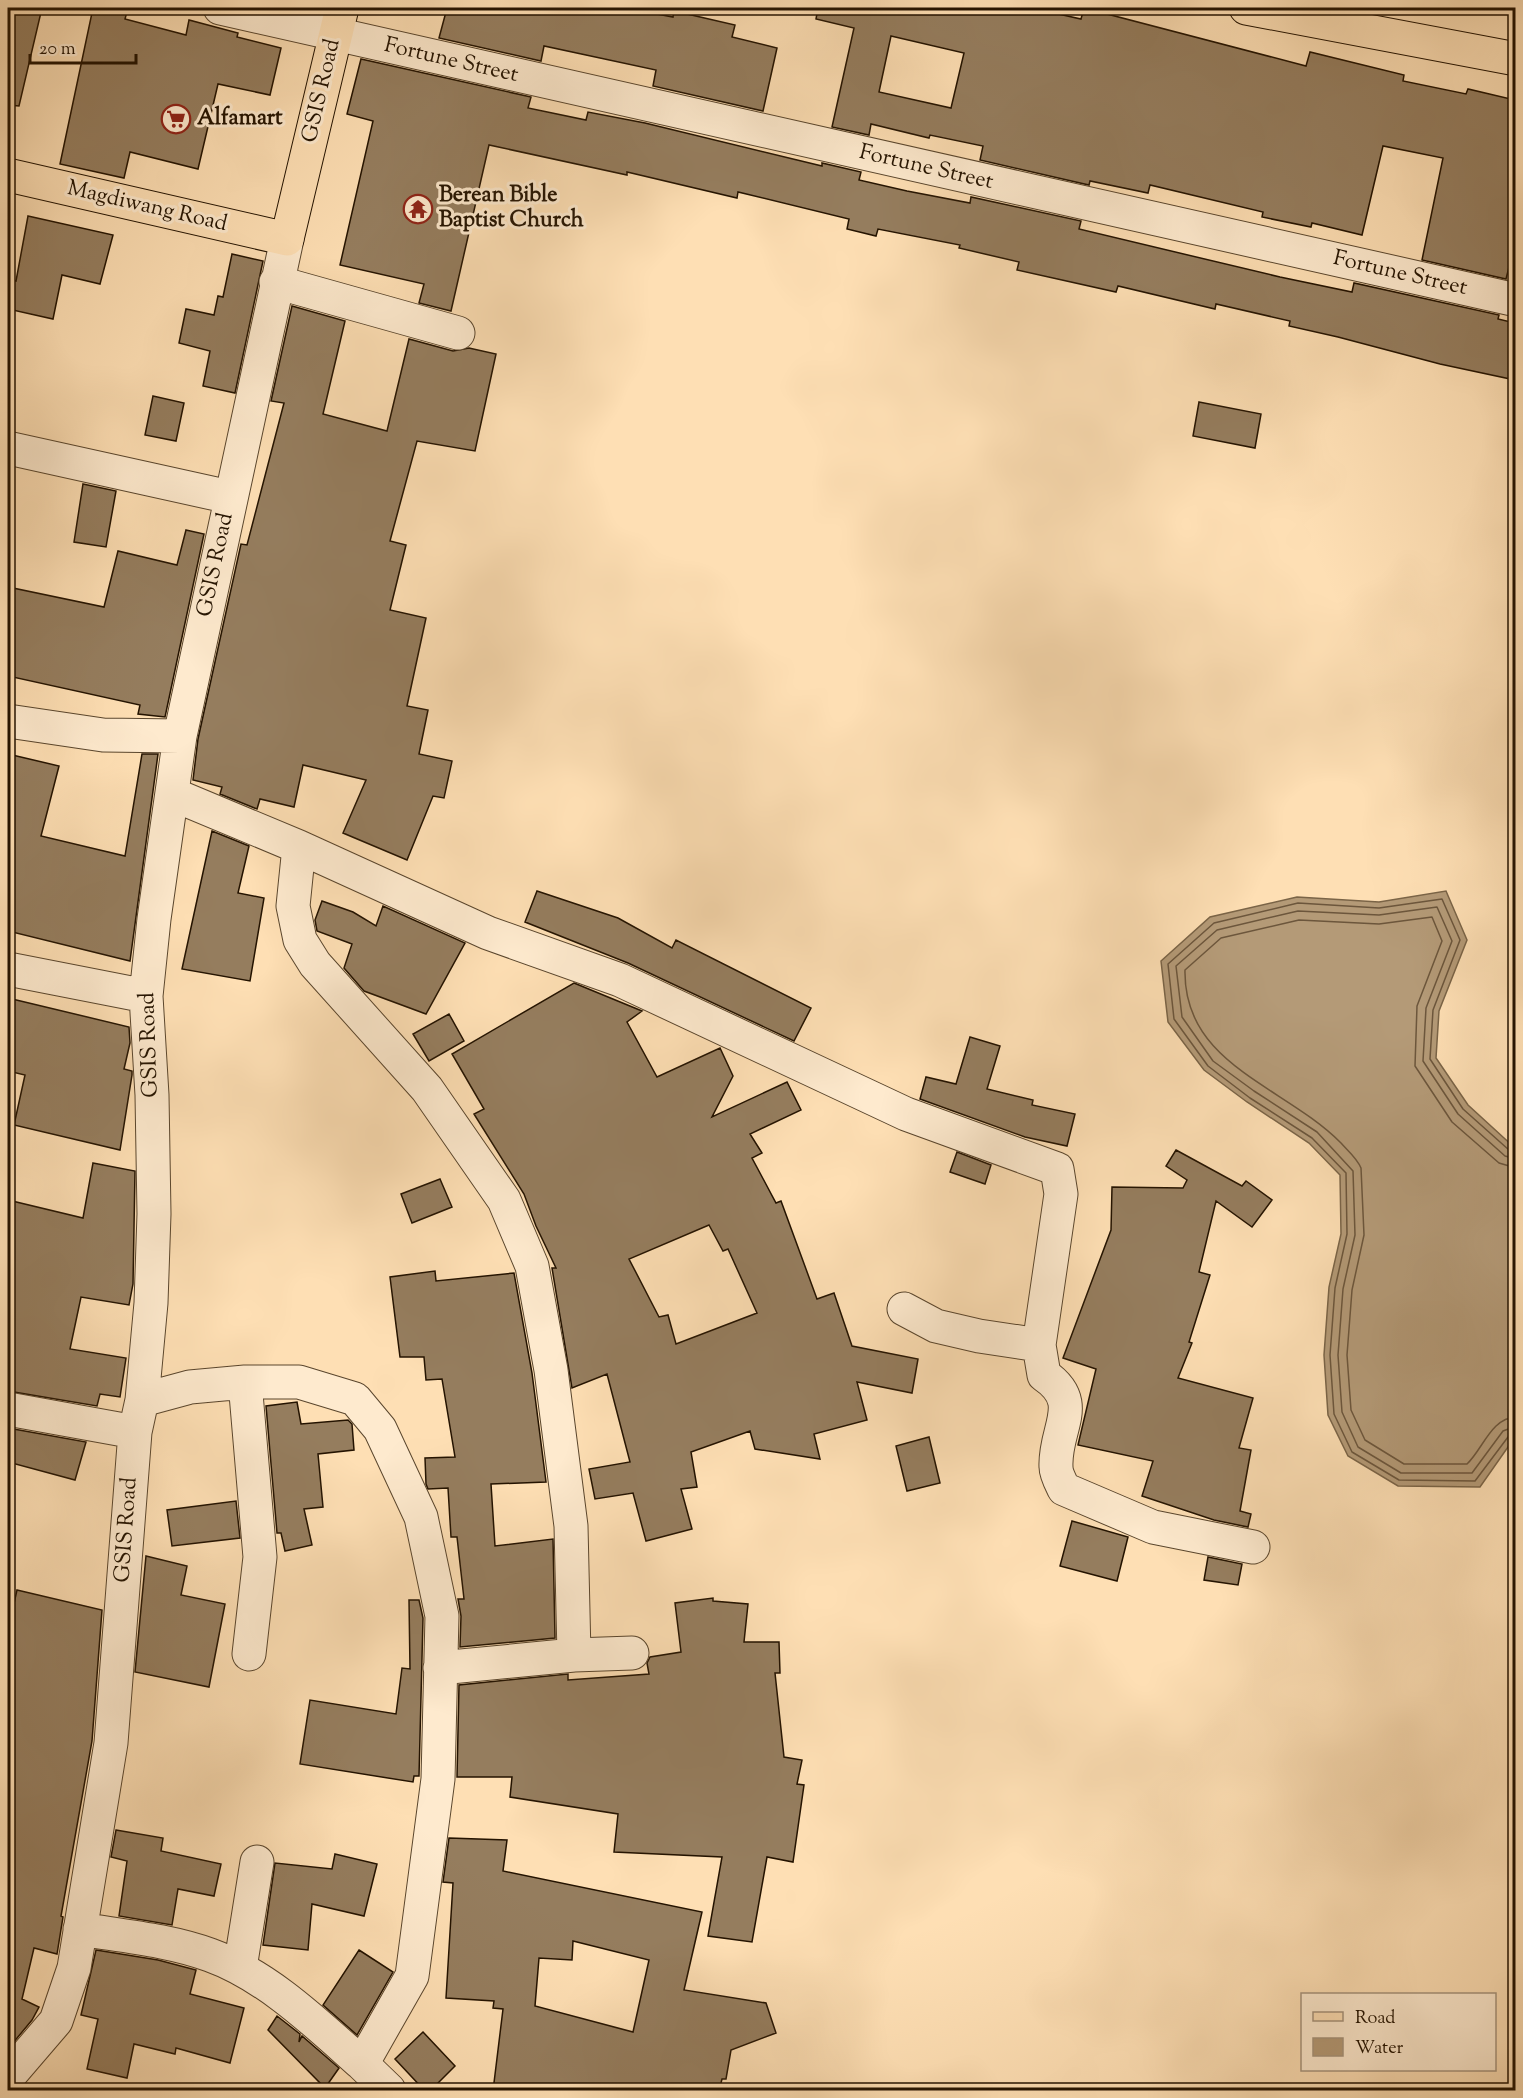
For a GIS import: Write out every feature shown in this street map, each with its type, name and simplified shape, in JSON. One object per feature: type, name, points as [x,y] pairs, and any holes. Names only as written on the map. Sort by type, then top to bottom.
[{"type":"main road","points":[[1246,8],[1515,59]]},
{"type":"main road","name":"GSIS Road","points":[[287,239],[339,21]]},
{"type":"main road","name":"Magdiwang Road","points":[[8,175],[287,239]]},
{"type":"street","name":"Fortune Street","points":[[220,8],[339,21],[1515,300]]},
{"type":"street","name":"GSIS Road","points":[[8,2077],[56,2021],[74,1968],[111,1743],[135,1432],[142,1400],[151,1303],[154,1214],[152,1095],[146,996],[180,736],[287,239]]},
{"type":"street","points":[[276,282],[458,333]]},
{"type":"street","points":[[8,448],[230,497]]},
{"type":"street","points":[[8,721],[104,735],[180,736]]},
{"type":"street","points":[[172,794],[299,847],[488,933],[620,980],[906,1114],[1057,1168],[1061,1194],[1039,1345],[1044,1375],[1058,1385],[1067,1400],[1056,1468],[1064,1489],[1153,1527],[1253,1547]]},
{"type":"street","points":[[299,847],[293,906],[300,940],[315,964],[428,1089],[504,1200],[532,1266],[551,1370],[571,1526],[574,1655]]},
{"type":"street","points":[[8,969],[146,996]]},
{"type":"street","points":[[904,1309],[936,1326],[979,1336],[1039,1345]]},
{"type":"street","points":[[142,1400],[190,1387],[245,1382],[299,1382],[355,1400],[380,1429],[421,1517],[442,1616],[438,1779],[412,1976],[362,2064]]},
{"type":"street","points":[[245,1382],[260,1557],[249,1654]]},
{"type":"street","points":[[8,1409],[135,1432]]},
{"type":"street","points":[[440,1668],[574,1655],[632,1653]]},
{"type":"street","points":[[240,1968],[257,1862]]},
{"type":"street","points":[[80,1929],[179,1946],[240,1968],[317,2024],[389,2091]]},
{"type":"water","points":[[1446,891],[1467,940],[1439,1011],[1436,1058],[1468,1105],[1515,1148],[1515,1437],[1480,1487],[1398,1486],[1348,1456],[1328,1415],[1324,1355],[1329,1287],[1341,1234],[1340,1175],[1309,1143],[1204,1070],[1168,1022],[1161,961],[1210,917],[1297,897],[1379,902]]},
{"type":"building","points":[[8,8],[42,8],[19,106],[8,105]]},
{"type":"building","points":[[93,8],[128,8],[125,19],[186,35],[189,20],[238,33],[237,37],[281,48],[270,95],[218,84],[198,169],[130,152],[124,178],[60,164]]},
{"type":"building","points":[[447,8],[626,8],[673,17],[674,11],[735,25],[732,37],[777,48],[763,111],[653,86],[656,70],[544,46],[541,61],[439,38]]},
{"type":"building","points":[[818,8],[1032,8],[1081,19],[1084,8],[1306,66],[1310,52],[1404,75],[1403,81],[1466,94],[1468,89],[1515,100],[1515,268],[1509,267],[1506,279],[1422,260],[1443,158],[1383,146],[1362,235],[1312,223],[1311,227],[1262,217],[1263,212],[1150,185],[1148,193],[1090,181],[1089,185],[980,160],[983,146],[930,135],[929,138],[871,124],[869,135],[832,127],[854,28],[816,19]],"holes":[[[891,36],[964,53],[951,108],[879,92]]]},
{"type":"building","points":[[361,59],[531,97],[528,108],[586,120],[588,112],[645,123],[822,166],[822,163],[861,172],[859,180],[907,191],[970,203],[971,197],[1081,221],[1079,229],[1280,277],[1352,292],[1354,283],[1499,315],[1498,319],[1515,323],[1515,380],[1440,364],[1289,326],[1290,321],[1216,304],[1215,309],[1118,286],[1116,292],[1017,270],[1019,262],[959,248],[960,245],[878,229],[876,236],[847,229],[849,219],[738,192],[737,198],[627,172],[627,175],[489,145],[451,311],[419,303],[424,284],[340,265],[373,121],[347,114]]},
{"type":"building","points":[[28,216],[113,235],[100,284],[62,275],[53,319],[8,309],[8,279],[16,281]]},
{"type":"building","points":[[232,254],[263,261],[235,393],[203,386],[210,351],[179,343],[186,309],[214,315],[218,296],[223,297]]},
{"type":"building","points":[[292,306],[345,321],[323,414],[387,431],[409,339],[453,351],[469,348],[496,354],[475,451],[417,441],[390,541],[406,545],[390,610],[426,618],[407,706],[428,710],[419,754],[452,761],[444,798],[433,796],[407,860],[343,833],[366,780],[303,765],[294,807],[260,799],[257,809],[220,794],[222,787],[193,780],[198,739],[241,544],[247,545],[284,403],[271,401]]},
{"type":"building","points":[[153,396],[184,403],[176,441],[145,435]]},
{"type":"building","points":[[1199,402],[1261,414],[1255,448],[1193,436]]},
{"type":"building","points":[[83,484],[116,491],[106,547],[74,542]]},
{"type":"building","points":[[186,530],[204,534],[165,717],[138,714],[140,705],[8,676],[8,587],[104,607],[118,551],[177,565]]},
{"type":"building","points":[[8,754],[59,766],[41,836],[125,856],[142,754],[158,754],[130,961],[8,931]]},
{"type":"building","points":[[212,831],[249,846],[238,893],[264,898],[250,981],[182,969]]},
{"type":"building","points":[[537,891],[618,918],[672,948],[676,940],[811,1008],[794,1041],[628,963],[525,922]]},
{"type":"building","points":[[322,901],[353,912],[376,926],[383,906],[465,943],[426,1014],[364,991],[344,968],[352,944],[317,931],[315,920]]},
{"type":"building","points":[[574,983],[642,1011],[627,1022],[657,1077],[720,1048],[733,1076],[712,1117],[787,1082],[801,1110],[750,1134],[762,1153],[752,1158],[776,1203],[781,1201],[817,1299],[834,1293],[852,1346],[918,1359],[912,1393],[857,1382],[867,1420],[814,1434],[820,1459],[755,1449],[750,1431],[691,1452],[697,1487],[681,1489],[692,1529],[646,1541],[633,1493],[595,1499],[589,1469],[630,1462],[607,1374],[572,1388],[552,1268],[556,1268],[524,1194],[474,1114],[484,1109],[452,1054]],"holes":[[[709,1225],[723,1251],[728,1249],[757,1313],[676,1344],[668,1315],[659,1317],[629,1259]]]},
{"type":"building","points":[[8,998],[129,1027],[130,1043],[124,1069],[132,1071],[132,1075],[120,1150],[14,1125],[25,1075],[8,1071]]},
{"type":"building","points":[[449,1014],[464,1041],[429,1061],[413,1034]]},
{"type":"building","points":[[970,1037],[1000,1046],[987,1089],[1033,1100],[1032,1105],[1075,1114],[1067,1146],[1025,1137],[920,1099],[926,1077],[956,1084]]},
{"type":"building","points":[[1176,1150],[1242,1186],[1246,1181],[1272,1200],[1252,1227],[1216,1201],[1199,1272],[1210,1275],[1189,1342],[1192,1343],[1178,1378],[1253,1398],[1239,1448],[1251,1450],[1240,1511],[1251,1514],[1248,1527],[1214,1520],[1142,1496],[1153,1461],[1078,1445],[1096,1369],[1063,1358],[1111,1230],[1112,1187],[1183,1188],[1187,1180],[1166,1166]]},
{"type":"building","points":[[957,1152],[991,1165],[985,1184],[950,1172]]},
{"type":"building","points":[[93,1163],[135,1171],[133,1284],[129,1305],[81,1297],[70,1349],[126,1358],[120,1397],[100,1394],[97,1406],[8,1391],[8,1200],[83,1218]]},
{"type":"building","points":[[440,1179],[452,1207],[412,1223],[401,1194]]},
{"type":"building","points":[[435,1271],[436,1281],[514,1273],[532,1373],[546,1482],[491,1484],[495,1546],[553,1539],[555,1638],[460,1647],[461,1616],[458,1599],[464,1599],[457,1537],[451,1537],[448,1488],[428,1489],[426,1484],[425,1458],[455,1457],[442,1379],[426,1380],[424,1357],[400,1357],[390,1277]]},
{"type":"building","points":[[297,1402],[301,1424],[348,1420],[352,1424],[354,1450],[318,1454],[323,1507],[304,1509],[312,1545],[285,1551],[281,1533],[277,1533],[266,1406]]},
{"type":"building","points":[[8,1428],[86,1442],[75,1480],[8,1462]]},
{"type":"building","points":[[929,1437],[940,1483],[907,1491],[896,1446]]},
{"type":"building","points":[[236,1501],[240,1538],[172,1546],[167,1510]]},
{"type":"building","points":[[1072,1521],[1128,1537],[1117,1581],[1060,1566]]},
{"type":"building","points":[[146,1556],[187,1566],[181,1595],[225,1604],[209,1687],[135,1672]]},
{"type":"building","points":[[1208,1557],[1242,1564],[1238,1585],[1204,1580]]},
{"type":"building","points":[[17,1590],[102,1610],[92,1741],[61,1916],[63,1917],[57,1954],[34,1948],[22,1999],[39,2007],[32,2020],[8,2049],[8,1873],[14,1847],[8,1846],[8,1630]]},
{"type":"building","points":[[713,1598],[713,1601],[748,1604],[744,1642],[779,1642],[780,1673],[775,1673],[784,1757],[802,1760],[797,1784],[804,1785],[793,1862],[767,1857],[752,1942],[708,1936],[722,1857],[614,1852],[618,1814],[510,1797],[512,1777],[457,1777],[459,1685],[568,1674],[568,1680],[649,1674],[647,1663],[650,1657],[681,1652],[675,1603]]},
{"type":"building","points":[[409,1600],[419,1600],[423,1618],[419,1776],[414,1776],[413,1782],[300,1764],[310,1700],[396,1714],[402,1668],[410,1669]]},
{"type":"building","points":[[116,1830],[163,1838],[161,1851],[221,1864],[214,1896],[178,1889],[172,1925],[119,1916],[127,1861],[111,1857]]},
{"type":"building","points":[[449,1838],[507,1840],[503,1871],[702,1912],[684,1990],[766,2003],[776,2033],[731,2050],[726,2079],[722,2079],[719,2091],[493,2091],[503,2009],[493,2008],[494,2001],[446,1998],[453,1883],[443,1882]],"holes":[[[573,1941],[649,1960],[633,2032],[535,2006],[539,1958],[572,1960]]]},
{"type":"building","points":[[335,1854],[377,1864],[364,1916],[312,1904],[308,1950],[263,1945],[275,1863],[332,1869]]},
{"type":"building","points":[[96,1950],[158,1960],[196,1970],[190,1994],[244,2008],[230,2063],[176,2048],[175,2054],[134,2044],[127,2078],[87,2069],[98,2019],[81,2015]]},
{"type":"building","points":[[359,1950],[393,1972],[357,2035],[323,2005]]},
{"type":"building","points":[[277,2016],[300,2034],[299,2042],[302,2036],[339,2068],[325,2088],[268,2030]]},
{"type":"building","points":[[423,2032],[455,2066],[430,2091],[425,2091],[395,2059]]},
{"type":"place","name":"Alfamart","points":[[176,119]]},
{"type":"place","name":"Berean Bible Baptist Church","points":[[418,209]]}]
